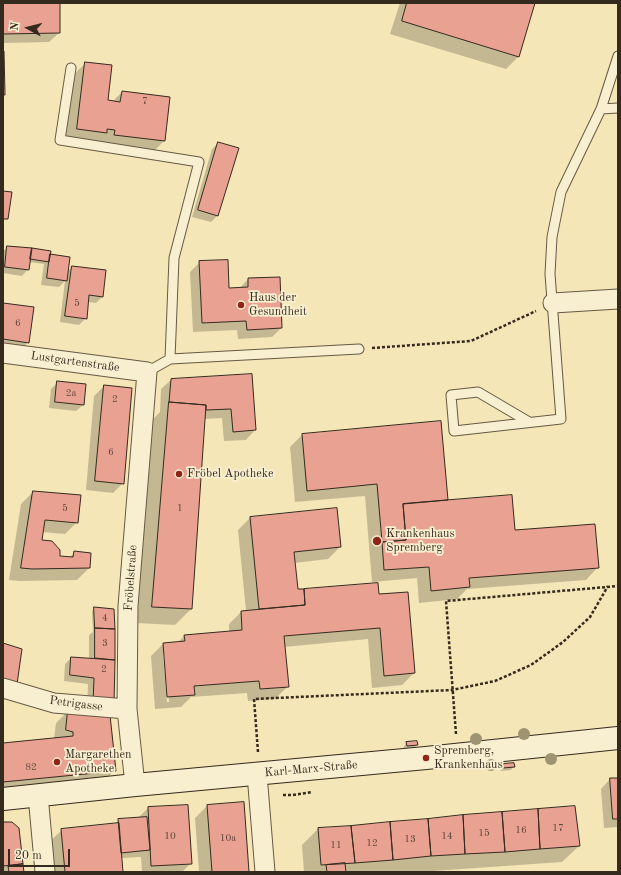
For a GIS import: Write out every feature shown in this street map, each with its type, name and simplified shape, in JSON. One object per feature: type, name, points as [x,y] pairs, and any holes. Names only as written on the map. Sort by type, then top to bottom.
[{"type":"main road","name":"Karl-Marx-Straße","points":[[3,799],[135,785],[257,765],[618,738]]},
{"type":"street","points":[[553,303],[618,299]]},
{"type":"street","name":"Lustgartenstraße","points":[[3,353],[147,372]]},
{"type":"street","name":"Fröbelstraße","points":[[135,785],[127,709],[128,606],[147,372]]},
{"type":"street","name":"Petrigasse","points":[[3,688],[54,703],[127,709]]},
{"type":"street","points":[[257,765],[265,872]]},
{"type":"street","points":[[38,795],[45,872]]},
{"type":"lane","points":[[529,422],[478,392],[451,395],[454,431],[560,419],[550,274],[552,237],[561,192],[601,109],[618,56]]},
{"type":"lane","points":[[71,68],[60,140],[199,162],[174,258],[170,359]]},
{"type":"lane","points":[[601,109],[618,108]]},
{"type":"lane","points":[[147,372],[170,359],[359,349]]},
{"type":"path","points":[[359,349],[471,341],[553,303]]},
{"type":"path","points":[[257,765],[254,699],[452,690],[495,681],[531,665],[563,642],[590,617],[608,586]]},
{"type":"path","points":[[456,735],[446,601],[618,586]]},
{"type":"building","points":[[3,3],[60,3],[60,33],[3,34]]},
{"type":"building","points":[[407,3],[535,3],[519,57],[402,21]]},
{"type":"building","points":[[4,51],[5,95],[3,95]]},
{"type":"building","points":[[85,62],[112,65],[108,100],[120,102],[122,91],[170,97],[165,141],[114,135],[115,130],[107,129],[107,133],[77,129]]},
{"type":"building","points":[[218,142],[239,148],[218,216],[198,210]]},
{"type":"building","points":[[3,191],[12,192],[8,219],[3,219]]},
{"type":"building","points":[[7,246],[32,248],[29,270],[5,267]]},
{"type":"building","points":[[32,248],[51,251],[49,262],[30,259]]},
{"type":"building","points":[[50,254],[70,257],[67,281],[47,278]]},
{"type":"building","name":"Haus der Gesundheit","points":[[228,260],[229,288],[248,287],[248,278],[280,277],[282,328],[247,330],[246,321],[202,323],[199,261]]},
{"type":"building","points":[[72,266],[106,270],[103,297],[89,295],[87,319],[65,316]]},
{"type":"building","points":[[3,303],[34,307],[29,343],[3,339]]},
{"type":"building","points":[[252,374],[256,430],[233,432],[231,409],[206,410],[206,405],[169,402],[171,379]]},
{"type":"building","points":[[57,381],[86,384],[84,405],[55,402]]},
{"type":"building","points":[[104,385],[132,388],[124,484],[95,481]]},
{"type":"building","points":[[169,402],[206,405],[192,609],[152,607]]},
{"type":"building","points":[[441,421],[448,500],[403,504],[406,540],[382,542],[377,484],[307,491],[302,434]]},
{"type":"building","points":[[33,491],[81,495],[78,523],[45,520],[42,540],[52,541],[60,550],[60,556],[73,557],[74,551],[91,553],[90,568],[21,568]]},
{"type":"building","points":[[512,495],[515,530],[595,524],[599,568],[469,578],[470,587],[431,591],[429,567],[384,570],[382,542],[406,540],[403,504]]},
{"type":"building","points":[[337,508],[341,547],[294,552],[298,589],[304,589],[305,605],[259,609],[250,517]]},
{"type":"building","points":[[378,583],[379,594],[408,592],[415,673],[384,676],[380,628],[284,636],[289,687],[260,689],[259,681],[194,686],[195,695],[167,697],[163,643],[185,641],[184,635],[242,630],[241,611],[305,605],[304,589]]},
{"type":"building","points":[[94,607],[114,609],[115,629],[95,628]]},
{"type":"building","points":[[95,628],[115,629],[115,660],[95,658]]},
{"type":"building","points":[[3,643],[22,649],[17,684],[3,679]]},
{"type":"building","points":[[71,657],[115,660],[114,704],[93,703],[94,678],[70,675]]},
{"type":"building","points":[[68,710],[110,715],[116,771],[3,782],[3,743],[73,736],[73,732],[66,730]]},
{"type":"building","points":[[417,741],[418,745],[407,746],[406,742]]},
{"type":"building","points":[[514,763],[515,767],[503,768],[503,764]]},
{"type":"building","points":[[610,778],[618,778],[618,819],[613,819]]},
{"type":"building","points":[[244,802],[249,872],[212,872],[207,805]]},
{"type":"building","points":[[188,805],[192,864],[151,866],[148,807]]},
{"type":"building","points":[[575,806],[580,846],[540,849],[538,809]]},
{"type":"building","points":[[538,809],[540,849],[505,852],[502,812]]},
{"type":"building","points":[[502,812],[505,852],[465,854],[463,815]]},
{"type":"building","points":[[463,815],[465,854],[431,856],[428,819]]},
{"type":"building","points":[[147,817],[150,850],[121,853],[118,819]]},
{"type":"building","points":[[428,819],[431,856],[393,860],[390,822]]},
{"type":"building","points":[[3,822],[12,822],[19,828],[23,864],[3,866]]},
{"type":"building","points":[[390,822],[393,860],[355,863],[351,826]]},
{"type":"building","points":[[119,823],[123,872],[65,872],[61,829]]},
{"type":"building","points":[[351,826],[355,863],[321,865],[318,828]]},
{"type":"building","points":[[345,863],[346,872],[327,872],[326,865]]},
{"type":"building","points":[[23,864],[24,872],[9,872],[8,866]]},
{"type":"place","name":"Haus der Gesundheit","points":[[241,305]]},
{"type":"place","name":"Fröbel Apotheke","points":[[179,474]]},
{"type":"place","name":"Krankenhaus Spremberg","points":[[377,541]]},
{"type":"place","name":"Spremberg, Krankenhaus","points":[[426,758]]},
{"type":"place","name":"Margarethen Apotheke","points":[[57,762]]}]
